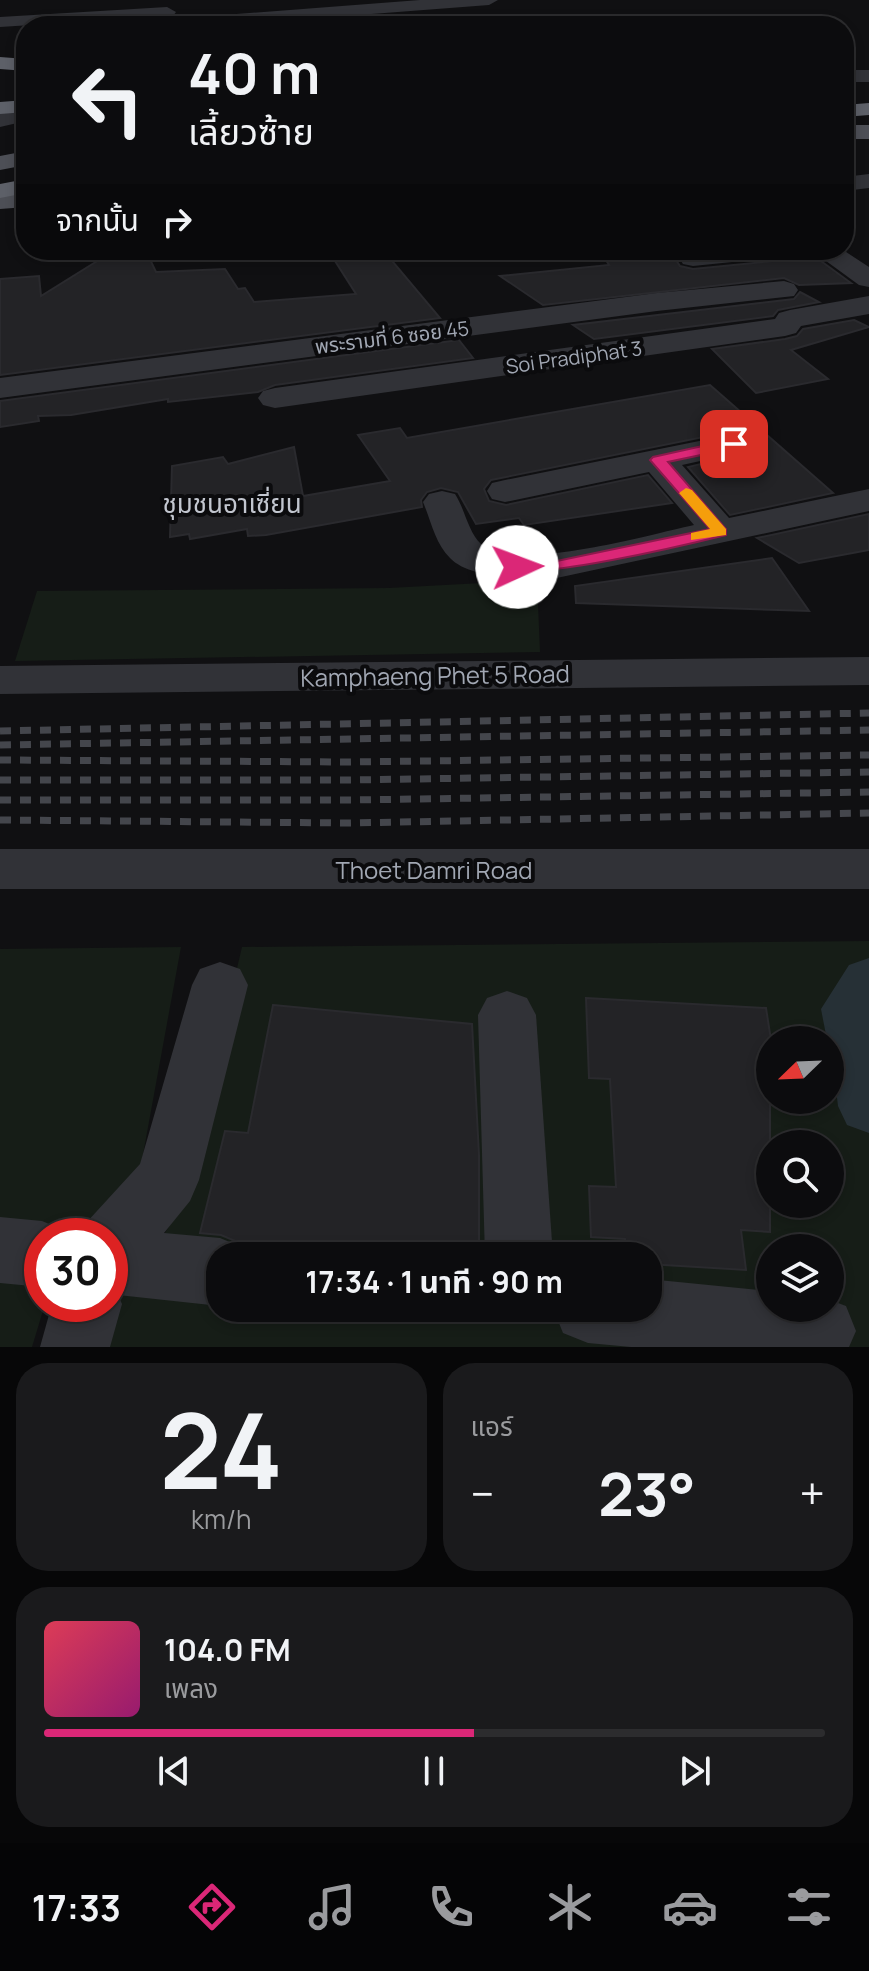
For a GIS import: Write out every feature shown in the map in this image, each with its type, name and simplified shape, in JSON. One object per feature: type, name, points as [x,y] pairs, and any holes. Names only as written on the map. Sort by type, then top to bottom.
[{"type":"street","points":[[265,16],[356,4],[489,0]]},
{"type":"street","points":[[132,16],[167,12]]},
{"type":"street","points":[[840,260],[869,279]]},
{"type":"street","name":"พระรามที่ 6 ซอย 45","points":[[0,388],[657,302],[784,290]]},
{"type":"street","name":"Soi Pradiphat 3","points":[[275,398],[785,327],[790,319],[869,305]]},
{"type":"street","points":[[505,491],[734,444]]},
{"type":"street","points":[[658,460],[720,532]]},
{"type":"street","points":[[442,502],[465,550],[489,562],[517,567],[552,567],[869,500]]},
{"type":"street","name":"Kamphaeng Phet 5 Road","points":[[0,680],[869,671]]},
{"type":"street","name":"Thoet Damri Road","points":[[0,869],[869,869]]},
{"type":"street","points":[[128,1225],[167,1180],[220,985]]},
{"type":"street","points":[[507,1015],[518,1242]]},
{"type":"street","points":[[0,1250],[24,1252]]},
{"type":"street","points":[[128,1263],[206,1271]]},
{"type":"street","points":[[662,1315],[821,1331]]},
{"type":"street","points":[[75,1347],[82,1322]]},
{"type":"shaded area","points":[[537,580],[540,652],[15,661],[37,591],[389,588]]},
{"type":"shaded area","points":[[869,941],[869,1347],[101,1347],[107,1322],[128,1322],[128,1289],[180,1210],[242,947]]},
{"type":"shaded area","points":[[181,947],[140,1171],[95,1218],[24,1218],[24,1225],[0,1223],[0,949]]},
{"type":"shaded area","points":[[0,1281],[24,1283],[24,1322],[40,1322],[32,1347],[0,1347]]},
{"type":"building","points":[[99,260],[150,260],[156,272],[225,269],[238,289],[245,288],[254,302],[356,294],[334,260],[391,260],[440,318],[0,375],[0,279],[39,276],[41,296]]},
{"type":"building","points":[[606,260],[676,260],[680,266],[693,269],[778,260],[820,260],[851,283],[799,285],[784,278],[543,305],[500,276],[609,265]]},
{"type":"building","points":[[800,292],[819,302],[778,310],[773,316],[594,339],[573,325],[794,299]]},
{"type":"building","points":[[854,320],[869,327],[791,350],[828,379],[756,393],[712,349],[785,339],[797,336],[803,329]]},
{"type":"building","points":[[459,340],[473,358],[275,385],[258,392],[168,402],[168,399],[71,415],[38,416],[39,421],[0,427],[0,401]]},
{"type":"building","points":[[710,385],[833,493],[730,515],[688,467],[748,453],[753,442],[747,434],[733,431],[491,480],[484,489],[489,501],[506,505],[648,475],[672,503],[524,525],[519,518],[476,524],[458,492],[441,488],[427,492],[421,500],[422,507],[266,535],[248,536],[247,529],[190,539],[189,534],[170,537],[172,466],[223,457],[228,464],[294,447],[303,496],[390,481],[358,435],[400,428],[407,438]]},
{"type":"building","points":[[869,514],[869,550],[799,563],[757,538]]},
{"type":"building","points":[[772,558],[809,611],[576,603],[575,586]]},
{"type":"building","points":[[586,998],[766,1008],[769,1026],[756,1026],[756,1114],[770,1114],[770,1130],[756,1130],[756,1218],[770,1218],[770,1232],[741,1230],[746,1270],[662,1265],[662,1242],[625,1242],[625,1239],[591,1237],[589,1186],[616,1187],[610,1079],[589,1078]]},
{"type":"building","points":[[273,1005],[472,1024],[479,1155],[479,1242],[238,1242],[221,1235],[200,1233],[225,1131],[248,1133]]},
{"type":"waterway","points":[[869,981],[850,1009],[869,1106]]},
{"type":"railway","points":[[0,731],[869,713]]},
{"type":"railway","points":[[0,745],[869,730]]},
{"type":"railway","points":[[0,760],[350,762],[869,755]]},
{"type":"railway","points":[[0,780],[349,780],[869,772]]},
{"type":"railway","points":[[0,800],[351,800],[869,792]]},
{"type":"railway","points":[[0,820],[350,823],[869,813]]},
{"type":"slow traffic","points":[[686,493],[720,532],[697,537]]},
{"type":"district","name":"ชุมชนอาเซี่ยน","points":[[232,503]]},
{"type":"route","points":[[517,567],[552,567],[720,532],[658,460],[734,444]]}]
